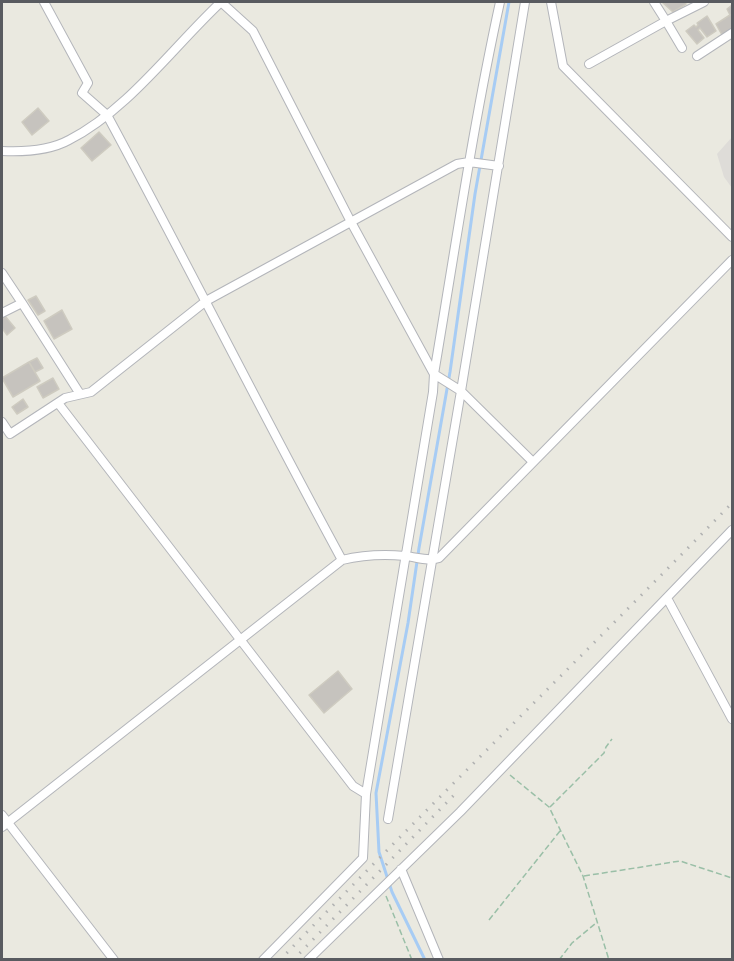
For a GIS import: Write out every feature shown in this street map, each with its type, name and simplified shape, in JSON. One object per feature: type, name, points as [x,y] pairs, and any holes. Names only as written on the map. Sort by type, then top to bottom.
[{"type":"street","points":[[44,2],[88,83],[82,93],[107,115],[206,301],[271,431],[342,560]]},
{"type":"street","points":[[2,151],[44,149],[68,141],[107,115],[221,2],[254,31],[351,222],[434,374],[461,391],[533,462]]},
{"type":"street","points":[[263,960],[363,858],[366,794],[469,162],[500,2]]},
{"type":"street","points":[[388,819],[525,2]]},
{"type":"street","points":[[551,2],[563,66],[732,237]]},
{"type":"street","points":[[654,2],[682,48]]},
{"type":"street","points":[[589,64],[704,2]]},
{"type":"street","points":[[697,56],[732,33]]},
{"type":"street","points":[[2,422],[10,434],[65,398],[91,392],[206,301],[458,164],[469,162],[499,166]]},
{"type":"street","points":[[4,825],[342,560],[363,555],[405,556],[432,561],[439,558],[732,260]]},
{"type":"street","points":[[2,273],[80,394]]},
{"type":"street","points":[[2,313],[22,303]]},
{"type":"street","points":[[58,403],[353,786],[366,794]]},
{"type":"street","points":[[308,960],[502,768],[732,530]]},
{"type":"street","points":[[667,598],[732,718]]},
{"type":"street","points":[[2,815],[4,825],[114,960]]},
{"type":"street","points":[[401,869],[439,960]]},
{"type":"path","points":[[549,807],[604,753],[612,739]]},
{"type":"path","points":[[502,768],[549,807],[583,876],[609,960]]},
{"type":"path","points":[[489,920],[561,831]]},
{"type":"path","points":[[583,876],[680,861],[732,878]]},
{"type":"path","points":[[382,887],[412,960]]},
{"type":"path","points":[[559,960],[572,943],[597,922]]},
{"type":"shaded area","points":[[732,137],[732,188],[724,177],[717,154]]},
{"type":"building","points":[[662,2],[685,2],[686,4],[673,12]]},
{"type":"building","points":[[732,5],[732,29],[722,35],[716,24],[730,15],[727,9]]},
{"type":"building","points":[[707,16],[716,31],[707,37],[700,28],[698,30],[704,38],[697,44],[686,31],[694,25],[696,27],[697,23]]},
{"type":"building","points":[[38,108],[49,121],[32,135],[22,122]]},
{"type":"building","points":[[99,132],[111,145],[92,161],[81,148]]},
{"type":"building","points":[[36,296],[45,311],[38,315],[28,300]]},
{"type":"building","points":[[62,310],[72,329],[54,339],[44,321]]},
{"type":"building","points":[[5,316],[15,328],[7,335],[2,328],[2,319]]},
{"type":"building","points":[[37,358],[43,368],[35,372],[29,362]]},
{"type":"building","points":[[29,362],[40,381],[13,397],[2,378]]},
{"type":"building","points":[[53,378],[59,389],[43,398],[37,387]]},
{"type":"building","points":[[23,399],[28,407],[17,414],[12,407]]},
{"type":"building","points":[[338,671],[352,689],[324,713],[309,695]]},
{"type":"waterway","points":[[425,960],[392,892],[379,852],[376,793],[408,623],[450,372],[475,194],[509,2]]},
{"type":"railway","points":[[280,960],[732,503]]},
{"type":"railway","points":[[293,960],[457,792]]}]
